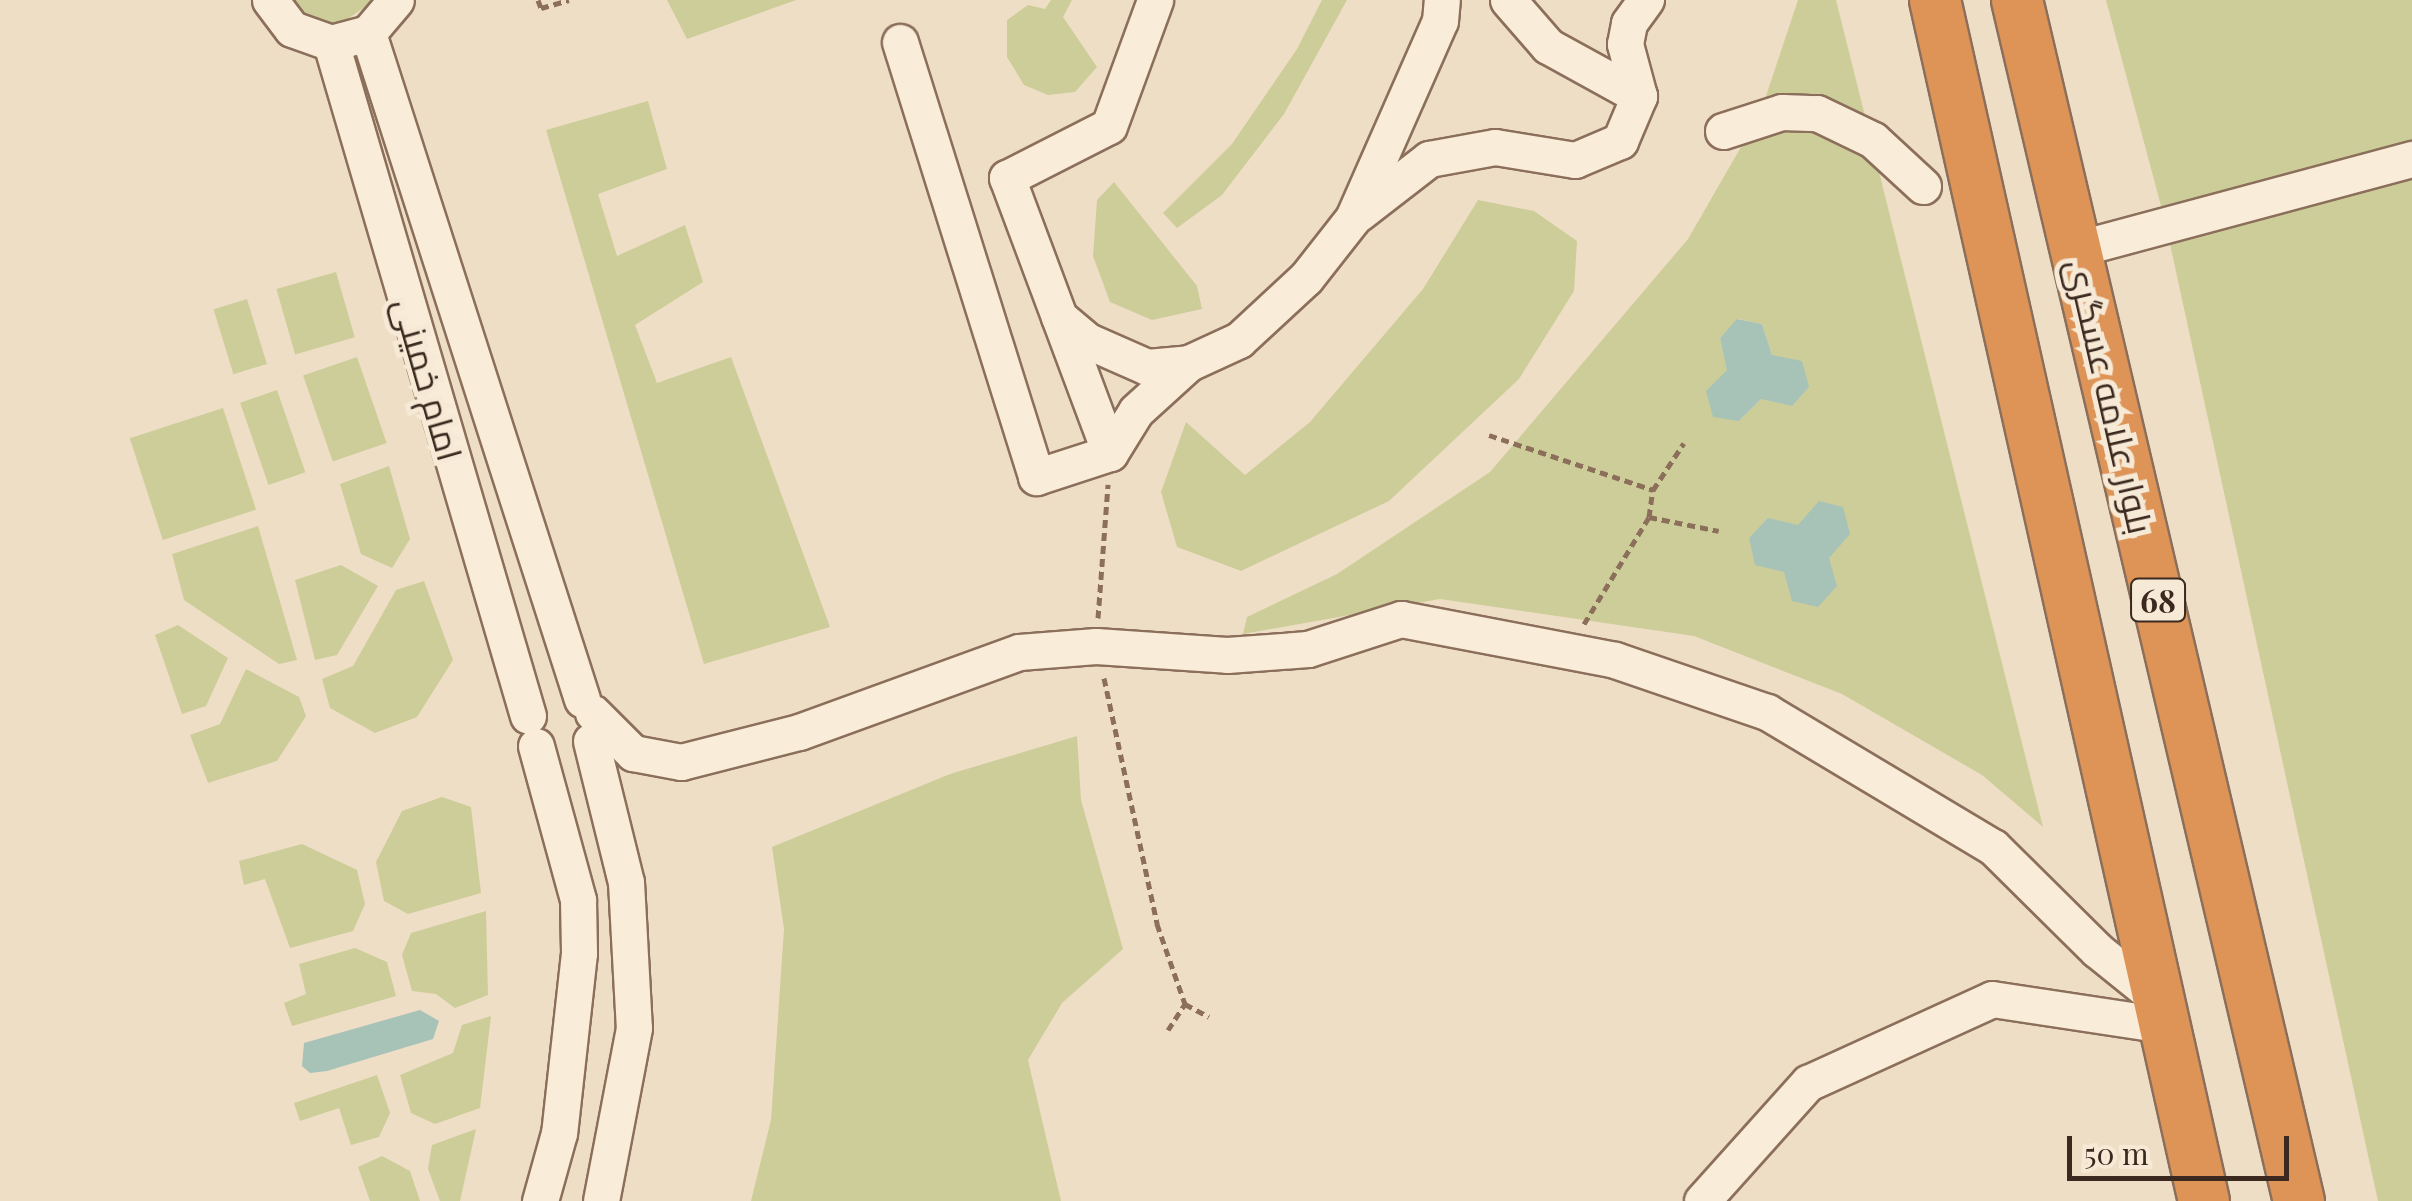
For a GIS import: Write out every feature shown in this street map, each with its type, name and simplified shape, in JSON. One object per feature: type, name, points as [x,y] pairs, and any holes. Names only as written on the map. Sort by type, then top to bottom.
[{"type":"highway","name":"68","points":[[1935,0],[2204,1201]]},
{"type":"highway","name":"بلوار علامه عسگری","points":[[2017,0],[2298,1201]]},
{"type":"street","points":[[270,0],[292,29],[331,42],[368,33],[396,0]]},
{"type":"street","points":[[1110,453],[1007,178],[1109,126],[1155,0]]},
{"type":"street","points":[[1353,218],[1440,21],[1442,0]]},
{"type":"street","points":[[1508,0],[1548,46],[1639,96]]},
{"type":"street","points":[[900,42],[1036,477],[1110,453],[1136,410],[1189,363],[1239,340],[1306,278],[1353,218],[1429,159],[1495,147],[1574,160],[1620,141],[1639,96],[1625,44],[1629,24],[1646,0]]},
{"type":"street","name":"امام خمینی","points":[[368,33],[588,718],[626,882],[634,1028],[601,1201]]},
{"type":"street","name":"امام خمینی","points":[[331,42],[578,900],[578,953],[559,1134],[540,1201]]},
{"type":"street","points":[[1723,132],[1782,112],[1817,113],[1874,140],[1923,186]]},
{"type":"street","points":[[2076,248],[2412,159]]},
{"type":"street","points":[[1059,317],[1088,341],[1147,367],[1189,363]]},
{"type":"street","points":[[588,718],[564,758],[532,731],[550,692],[588,718],[633,753],[682,762],[799,732],[1019,652],[1096,646],[1227,656],[1308,649],[1401,619],[1614,660],[1783,722],[1992,846],[2162,1013]]},
{"type":"street","points":[[1702,1201],[1808,1083],[1992,1000],[2162,1013]]},
{"type":"path","points":[[538,0],[540,8],[569,0]]},
{"type":"path","points":[[1489,435],[1653,490]]},
{"type":"path","points":[[1568,652],[1649,517],[1653,490],[1684,443]]},
{"type":"path","points":[[1110,453],[1096,646],[1157,924],[1185,1004],[1208,1018]]},
{"type":"path","points":[[1649,517],[1719,531]]},
{"type":"path","points":[[1168,1030],[1185,1004]]},
{"type":"green space","points":[[290,0],[375,0],[339,25],[307,18]]},
{"type":"green space","points":[[667,0],[796,0],[687,39]]},
{"type":"green space","points":[[1051,0],[1072,0],[1063,17],[1097,67],[1075,92],[1048,95],[1024,85],[1007,57],[1007,20],[1028,5],[1045,9]]},
{"type":"green space","points":[[1322,0],[1347,0],[1284,114],[1222,195],[1177,228],[1163,213],[1232,144],[1297,49]]},
{"type":"green space","points":[[1798,0],[1836,0],[2043,827],[1982,775],[1842,694],[1694,636],[1440,599],[1243,634],[1247,617],[1337,574],[1490,472],[1688,239],[1760,114]],"holes":[[[1738,319],[1762,324],[1772,355],[1761,399],[1739,421],[1707,391],[1728,370],[1720,338]]]},
{"type":"green space","points":[[2106,0],[2412,0],[2412,1201],[2378,1201],[2165,221]]},
{"type":"green space","points":[[648,101],[667,169],[598,194],[617,256],[685,225],[703,282],[635,325],[657,383],[731,357],[830,627],[704,664],[546,130]]},
{"type":"green space","points":[[1114,182],[1197,286],[1202,309],[1152,320],[1110,302],[1093,256],[1097,200]]},
{"type":"green space","points":[[1478,200],[1534,211],[1577,241],[1574,291],[1519,379],[1389,501],[1241,571],[1177,547],[1161,492],[1186,422],[1245,475],[1310,422],[1423,289]]},
{"type":"green space","points":[[336,272],[355,337],[295,354],[276,289]]},
{"type":"green space","points":[[247,299],[267,364],[233,374],[214,309]]},
{"type":"green space","points":[[357,357],[387,443],[333,462],[303,376]]},
{"type":"green space","points":[[277,390],[305,472],[268,485],[240,403]]},
{"type":"green space","points":[[223,408],[256,510],[163,540],[130,438]]},
{"type":"green space","points":[[389,466],[410,539],[392,568],[361,554],[340,484]]},
{"type":"green space","points":[[258,526],[297,660],[279,664],[184,600],[172,554]]},
{"type":"green space","points":[[341,565],[378,586],[337,655],[315,660],[295,580]]},
{"type":"green space","points":[[424,581],[453,660],[417,717],[375,733],[330,708],[322,679],[353,666],[396,590]]},
{"type":"green space","points":[[178,625],[228,658],[206,706],[182,714],[155,635]]},
{"type":"green space","points":[[246,669],[299,697],[306,716],[277,761],[208,783],[190,735],[220,724]]},
{"type":"green space","points":[[1077,736],[1081,800],[1123,949],[1062,1003],[1028,1060],[1061,1201],[751,1201],[771,1120],[784,929],[772,847],[950,774]]},
{"type":"green space","points":[[442,797],[471,807],[481,893],[408,914],[384,901],[376,862],[402,811]]},
{"type":"green space","points":[[302,844],[357,870],[365,904],[353,931],[290,948],[265,879],[244,885],[239,861]]},
{"type":"green space","points":[[486,911],[488,995],[455,1008],[436,994],[412,991],[402,955],[411,933]]},
{"type":"green space","points":[[355,948],[387,962],[396,996],[292,1026],[284,1003],[306,994],[299,964]]},
{"type":"green space","points":[[491,1016],[480,1108],[435,1124],[411,1113],[400,1075],[453,1053],[462,1025]]},
{"type":"green space","points":[[377,1075],[390,1113],[379,1137],[351,1145],[339,1108],[300,1121],[294,1103]]},
{"type":"green space","points":[[476,1129],[460,1201],[440,1201],[428,1169],[432,1145]]},
{"type":"green space","points":[[382,1156],[410,1171],[420,1201],[370,1201],[358,1167]]},
{"type":"shaded area","points":[[1737,319],[1762,324],[1772,355],[1802,361],[1809,387],[1792,406],[1761,399],[1739,421],[1713,417],[1706,391],[1727,370],[1720,338]]},
{"type":"shaded area","points":[[1819,501],[1843,507],[1850,534],[1829,558],[1837,586],[1818,607],[1792,601],[1784,572],[1755,565],[1749,538],[1768,518],[1798,525]]},
{"type":"shaded area","points":[[420,1010],[439,1021],[433,1039],[327,1071],[310,1073],[302,1066],[304,1043]]}]
